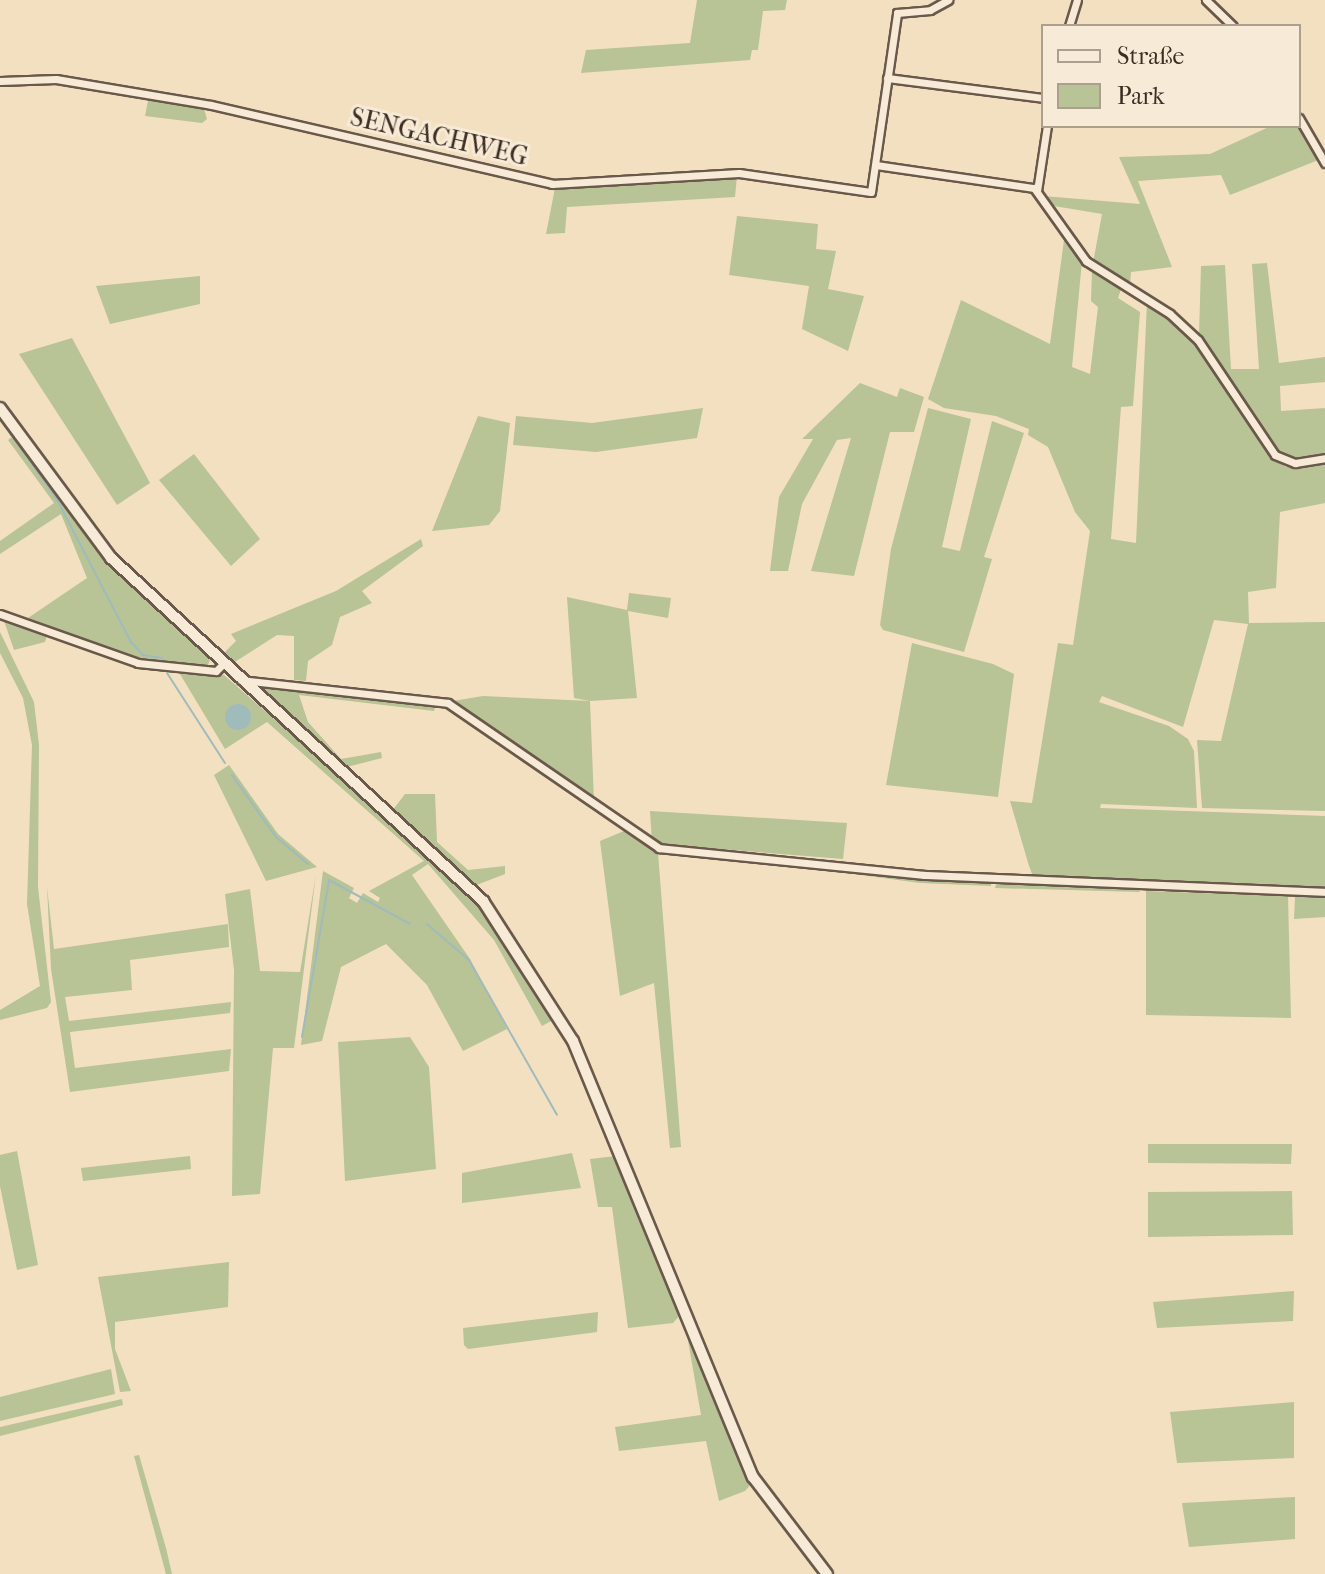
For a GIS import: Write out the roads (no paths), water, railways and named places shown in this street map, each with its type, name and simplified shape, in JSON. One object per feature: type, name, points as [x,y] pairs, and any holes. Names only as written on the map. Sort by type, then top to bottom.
[{"type":"main road","points":[[0,408],[90,531],[222,665],[464,882],[529,968],[573,1041],[753,1477],[827,1574]]},
{"type":"street","points":[[948,0],[930,10],[897,13],[876,165],[965,175],[1037,191],[1086,261],[1170,314],[1198,340],[1275,455],[1291,463],[1325,458]]},
{"type":"street","points":[[1070,24],[1077,0]]},
{"type":"street","points":[[1206,0],[1231,24]]},
{"type":"street","points":[[887,78],[1041,98]]},
{"type":"street","name":"SENGACHWEG","points":[[0,81],[56,79],[211,105],[552,184],[739,173],[871,192],[876,165]]},
{"type":"street","points":[[1301,121],[1325,163]]},
{"type":"street","points":[[1037,191],[1047,128]]},
{"type":"street","points":[[0,614],[138,663],[216,671],[222,665]]},
{"type":"street","points":[[240,681],[448,703],[659,848],[951,877],[1325,892]]},
{"type":"water","points":[[238,704],[247,708],[251,717],[247,726],[238,730],[229,726],[225,717],[229,708]]},
{"type":"waterway","points":[[0,419],[55,496],[131,642],[143,655],[163,658]]},
{"type":"waterway","points":[[167,673],[225,763]]},
{"type":"waterway","points":[[232,775],[276,837],[308,864]]},
{"type":"waterway","points":[[302,1037],[329,880],[410,924]]},
{"type":"waterway","points":[[427,924],[469,960],[557,1115]]}]
